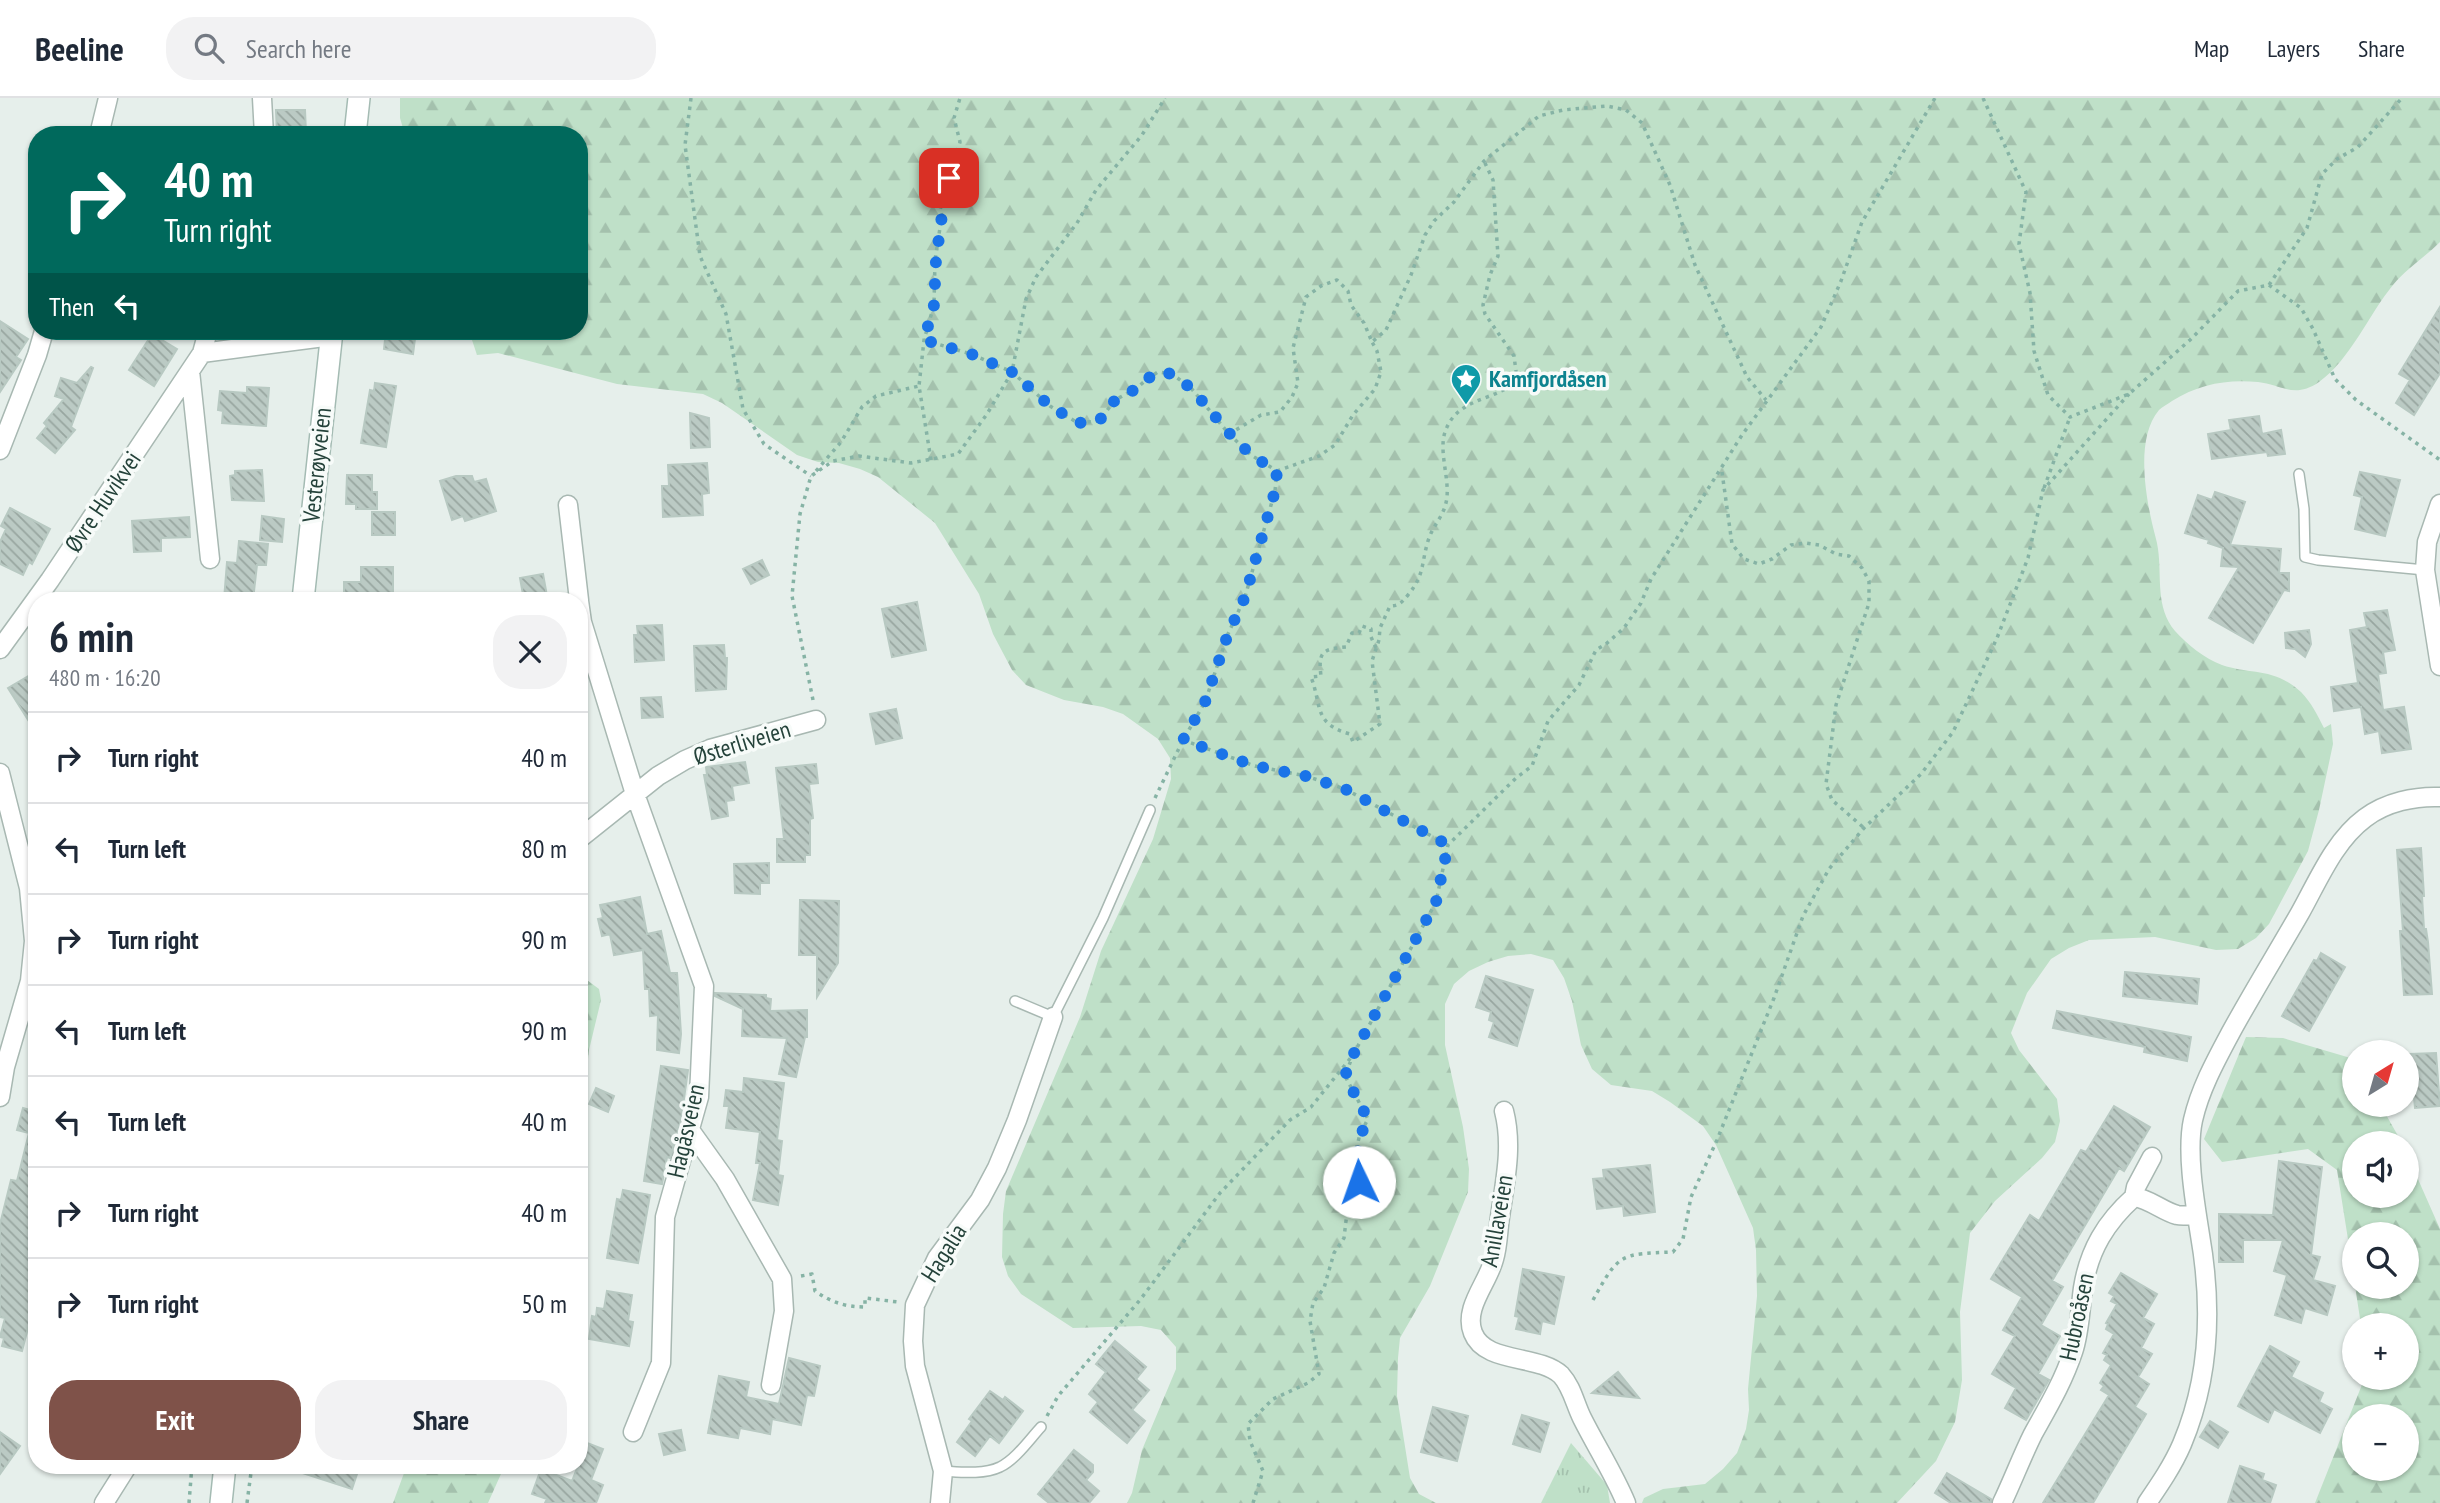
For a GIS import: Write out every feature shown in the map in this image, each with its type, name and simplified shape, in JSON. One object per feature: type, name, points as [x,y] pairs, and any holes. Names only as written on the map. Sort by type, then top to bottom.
[{"type":"main road","points":[[356,126],[359,98]]},
{"type":"main road","name":"Vesterøyveien","points":[[304,592],[331,340]]},
{"type":"main road","points":[[221,1503],[224,1474]]},
{"type":"street","points":[[101,126],[108,98]]},
{"type":"street","points":[[262,98],[264,126]]},
{"type":"street","points":[[0,450],[41,340]]},
{"type":"street","name":"Øvre Huvikvei","points":[[41,592],[202,353],[206,340]]},
{"type":"street","points":[[202,353],[286,340]]},
{"type":"street","points":[[190,371],[210,559]]},
{"type":"street","points":[[2440,504],[2427,542],[2425,570],[2440,666]]},
{"type":"street","points":[[568,505],[578,592]]},
{"type":"street","name":"Øvre Huvikvei","points":[[0,649],[28,610]]},
{"type":"street","points":[[588,641],[635,794]]},
{"type":"street","name":"Østerliveien","points":[[588,832],[658,776],[710,749],[816,720]]},
{"type":"street","points":[[0,773],[28,871]]},
{"type":"street","name":"Hagåsveien","points":[[633,1432],[661,1363],[665,1217],[699,1097],[704,986],[635,794]]},
{"type":"street","points":[[2147,1503],[2183,1441],[2203,1371],[2208,1298],[2195,1215],[2193,1122],[2202,1091],[2244,1008],[2334,853],[2353,828],[2378,810],[2406,800],[2440,797]]},
{"type":"street","points":[[0,1097],[3,1069],[28,988]]},
{"type":"street","name":"Hagalia","points":[[940,1503],[943,1471],[915,1366],[915,1305],[937,1258],[980,1200],[997,1168],[1053,1017]]},
{"type":"street","name":"Anillaveien","points":[[1504,1111],[1508,1125],[1509,1150],[1495,1258],[1471,1309],[1469,1319],[1472,1332],[1477,1341],[1488,1350],[1550,1367],[1562,1376],[1626,1503]]},
{"type":"street","points":[[690,1130],[725,1179],[782,1279],[784,1311],[771,1385]]},
{"type":"street","name":"Hubroåsen","points":[[2002,1503],[2032,1437],[2054,1399],[2073,1352],[2093,1248],[2114,1215],[2134,1196],[2152,1157]]},
{"type":"street","points":[[2134,1196],[2144,1198],[2179,1216],[2195,1215]]},
{"type":"street","points":[[104,1503],[122,1474]]},
{"type":"lane","points":[[2299,474],[2304,509],[2305,557],[2425,570]]},
{"type":"lane","points":[[1016,1001],[1053,1017],[1103,918],[1150,810]]},
{"type":"lane","points":[[943,1471],[972,1472],[1000,1467],[1041,1427]]},
{"type":"path","points":[[691,98],[685,145],[699,256],[726,314],[743,409],[764,444],[811,476]]},
{"type":"path","points":[[931,460],[919,386],[924,340],[934,305],[942,215],[940,210],[960,142],[954,118],[960,98]]},
{"type":"path","points":[[811,476],[833,461],[859,456],[911,463],[958,454],[987,414],[1012,372],[1026,299],[1036,277],[1077,223],[1096,190],[1142,135],[1166,98]]},
{"type":"path","points":[[1253,1503],[1263,1471],[1250,1441],[1248,1424],[1273,1399],[1308,1383],[1319,1374],[1310,1321],[1313,1303],[1324,1288],[1334,1253],[1344,1238],[1347,1212],[1359,1182],[1356,1150],[1360,1133],[1368,1119],[1345,1076],[1353,1055],[1436,902],[1448,845],[1516,778],[1532,766],[1548,722],[1579,685],[1596,650],[1606,644],[1641,603],[1651,579],[1766,400],[1821,327],[1842,281],[1862,222],[1935,98]]},
{"type":"path","points":[[1983,98],[2026,192],[2019,244],[2030,293],[2034,351],[2048,394],[2070,417]]},
{"type":"path","points":[[2043,491],[2129,394],[2190,341],[2238,291],[2269,285],[2307,228],[2322,174],[2337,159],[2358,147],[2402,98]]},
{"type":"path","points":[[1372,342],[1385,330],[1391,319],[1411,275],[1425,234],[1454,202],[1484,161],[1539,116],[1563,110],[1607,106],[1626,110],[1642,123],[1670,186],[1695,265],[1747,377],[1766,400]]},
{"type":"path","points":[[1376,648],[1371,629],[1362,626],[1359,633],[1352,633],[1346,647],[1329,649],[1322,653],[1319,661],[1321,676],[1311,677],[1323,718],[1340,731],[1350,734],[1353,742],[1380,724],[1372,661],[1376,648],[1380,628],[1390,606],[1397,606],[1402,602],[1418,582],[1428,539],[1444,514],[1447,496],[1443,444],[1446,427],[1457,412],[1471,403],[1511,387],[1517,379],[1514,356],[1485,314],[1483,305],[1498,256],[1493,180],[1484,161]]},
{"type":"path","points":[[1229,433],[1261,415],[1280,412],[1292,397],[1298,383],[1293,348],[1306,297],[1321,286],[1337,281],[1348,291],[1351,305],[1364,323],[1377,351],[1381,372],[1375,389],[1353,415],[1335,445],[1319,456],[1277,471]]},
{"type":"path","points":[[2269,285],[2301,309],[2313,329],[2334,379],[2356,400],[2440,460]]},
{"type":"path","points":[[924,340],[971,354],[1012,372],[1050,406],[1078,423],[1099,421],[1115,400],[1138,388],[1158,372],[1172,374],[1191,388],[1251,455],[1277,471]]},
{"type":"path","points":[[816,720],[792,596],[800,514],[811,476],[841,442],[862,407],[876,396],[919,386]]},
{"type":"path","points":[[1593,1300],[1611,1267],[1631,1254],[1673,1252],[1683,1238],[1691,1198],[1759,1037],[1803,916],[1829,869],[1864,828],[1921,774],[1952,732],[1997,638],[2028,558],[2043,491],[2070,417],[2129,394]]},
{"type":"path","points":[[1722,470],[1732,544],[1744,559],[1759,564],[1773,559],[1791,545],[1819,545],[1836,554],[1849,556],[1862,568],[1869,581],[1869,603],[1836,705],[1826,784],[1832,800],[1864,828]]},
{"type":"path","points":[[1150,810],[1183,740],[1205,702],[1228,634],[1245,597],[1275,491],[1277,471]]},
{"type":"path","points":[[1183,740],[1255,766],[1306,776],[1345,789],[1448,845]]},
{"type":"path","points":[[1041,1427],[1058,1396],[1140,1300],[1220,1193],[1290,1120],[1311,1107],[1353,1055]]},
{"type":"path","points":[[782,1279],[812,1274],[815,1291],[828,1300],[848,1307],[865,1307],[866,1298],[915,1305]]},
{"type":"path","points":[[190,1503],[192,1474]]},
{"type":"path","points":[[247,1503],[251,1474]]},
{"type":"green space","points":[[400,98],[2440,98],[2440,242],[2393,285],[2340,362],[2319,382],[2302,390],[2288,390],[2247,381],[2224,382],[2203,387],[2182,395],[2159,410],[2147,435],[2145,481],[2158,549],[2160,592],[2169,622],[2191,646],[2216,662],[2272,675],[2291,684],[2308,700],[2324,728],[2331,724],[2333,744],[2308,851],[2269,924],[2256,938],[2238,949],[2216,950],[2155,937],[2089,940],[2051,959],[2027,993],[2011,1033],[2019,1050],[2057,1099],[2060,1121],[2055,1142],[2042,1158],[1995,1201],[1970,1233],[1960,1312],[1962,1380],[1955,1422],[1936,1461],[1897,1503],[1642,1503],[1644,1498],[1663,1489],[1705,1484],[1737,1453],[1746,1429],[1749,1410],[1748,1389],[1757,1296],[1753,1228],[1716,1145],[1703,1126],[1652,1091],[1611,1085],[1592,1069],[1581,1045],[1564,978],[1553,960],[1531,954],[1508,956],[1469,971],[1454,984],[1445,1004],[1445,1045],[1463,1127],[1469,1169],[1468,1192],[1430,1286],[1400,1338],[1397,1396],[1410,1478],[1419,1494],[1436,1503],[1127,1503],[1142,1450],[1176,1369],[1176,1347],[1161,1330],[1141,1326],[1073,1328],[1021,1294],[1008,1276],[1002,1257],[1003,1214],[1006,1191],[1080,1017],[1101,951],[1153,839],[1171,779],[1170,758],[1158,739],[1123,714],[1103,707],[1064,700],[1026,685],[1012,670],[993,634],[979,594],[935,523],[878,477],[839,463],[818,462],[797,455],[722,403],[703,394],[617,384],[498,353],[477,355],[472,340],[588,340],[588,126],[402,126]]},
{"type":"green space","points":[[588,981],[599,989],[601,1000],[588,1059]]},
{"type":"green space","points":[[2246,1037],[2283,1038],[2342,1055],[2342,1117],[2387,1117],[2395,1131],[2342,1131],[2342,1201],[2337,1170],[2308,1149],[2222,1162],[2204,1139]]},
{"type":"green space","points":[[2419,1181],[2440,1229],[2440,1503],[2315,1503],[2342,1435],[2342,1481],[2419,1481],[2419,1404],[2354,1404],[2360,1390],[2419,1390],[2419,1313],[2359,1313],[2357,1299],[2419,1299],[2419,1222],[2345,1222],[2343,1208],[2419,1208]]},
{"type":"green space","points":[[1571,1443],[1607,1485],[1610,1503],[1541,1503]]},
{"type":"green space","points":[[404,1474],[501,1474],[488,1503],[393,1503]]},
{"type":"building","points":[[276,110],[305,110],[306,126],[277,126]]},
{"type":"building","points":[[2440,307],[2440,373],[2414,415],[2396,403],[2410,380],[2399,374]]},
{"type":"building","points":[[0,321],[28,339],[16,357],[21,360],[0,392]]},
{"type":"building","points":[[148,340],[162,340],[177,349],[154,386],[129,370]]},
{"type":"building","points":[[385,340],[415,340],[413,354],[384,349]]},
{"type":"building","points":[[93,368],[71,427],[75,430],[55,453],[37,438],[47,426],[44,423],[64,399],[55,396],[61,378],[77,383]]},
{"type":"building","points":[[375,383],[396,386],[386,447],[361,443],[370,390],[374,391]]},
{"type":"building","points":[[247,387],[269,388],[266,426],[222,423],[223,411],[218,410],[220,391],[247,393]]},
{"type":"building","points":[[690,413],[709,418],[710,447],[691,448]]},
{"type":"building","points":[[2259,416],[2262,434],[2281,430],[2285,454],[2268,456],[2267,452],[2212,459],[2208,434],[2231,430],[2229,420]]},
{"type":"building","points":[[707,463],[709,493],[702,494],[703,515],[663,517],[662,486],[669,486],[668,465]]},
{"type":"building","points":[[262,470],[264,501],[232,500],[230,476],[235,475],[235,471]]},
{"type":"building","points":[[2360,472],[2400,480],[2385,536],[2355,529],[2362,497],[2354,495]]},
{"type":"building","points":[[347,475],[372,475],[372,492],[377,492],[377,509],[356,509],[356,504],[346,504]]},
{"type":"building","points":[[456,476],[472,476],[474,482],[486,479],[496,511],[465,521],[463,516],[452,520],[440,481]]},
{"type":"building","points":[[2215,492],[2245,502],[2230,545],[2281,549],[2279,573],[2289,573],[2289,591],[2284,590],[2253,643],[2209,618],[2239,567],[2221,566],[2223,548],[2208,543],[2209,540],[2185,533],[2198,495],[2212,500]]},
{"type":"building","points":[[10,508],[50,529],[32,564],[29,562],[23,575],[0,564],[0,542],[6,529],[1,526]]},
{"type":"building","points":[[372,512],[395,512],[395,535],[372,535]]},
{"type":"building","points":[[262,516],[284,519],[282,542],[260,540]]},
{"type":"building","points":[[189,517],[190,537],[161,538],[161,551],[134,552],[132,521]]},
{"type":"building","points":[[239,541],[268,544],[266,565],[257,565],[254,592],[225,592],[227,562],[237,563]]},
{"type":"building","points":[[762,560],[769,575],[751,584],[743,569]]},
{"type":"building","points":[[361,567],[393,567],[393,592],[344,592],[344,582],[361,582]]},
{"type":"building","points":[[543,574],[546,592],[523,592],[520,578]]},
{"type":"building","points":[[917,602],[926,650],[892,657],[882,609]]},
{"type":"building","points":[[2387,610],[2395,650],[2383,652],[2386,673],[2378,674],[2383,710],[2404,707],[2411,749],[2382,753],[2379,731],[2365,734],[2361,707],[2334,711],[2331,687],[2358,683],[2350,630],[2367,627],[2364,613]]},
{"type":"building","points":[[662,625],[664,660],[635,662],[634,635],[638,635],[637,626]]},
{"type":"building","points":[[2309,630],[2311,644],[2305,657],[2295,649],[2286,648],[2285,633]]},
{"type":"building","points":[[724,645],[727,658],[726,689],[696,691],[694,646]]},
{"type":"building","points":[[28,676],[28,720],[8,688]]},
{"type":"building","points":[[661,697],[663,717],[642,718],[641,698]]},
{"type":"building","points":[[896,709],[902,738],[876,744],[870,714]]},
{"type":"building","points":[[745,762],[749,783],[732,786],[734,800],[726,801],[728,816],[712,819],[704,775],[707,775],[706,767]]},
{"type":"building","points":[[816,764],[818,783],[809,784],[813,818],[810,819],[810,855],[805,855],[805,862],[777,862],[777,839],[784,839],[776,768]]},
{"type":"building","points":[[2421,848],[2424,929],[2428,942],[2432,994],[2404,995],[2397,850]]},
{"type":"building","points":[[769,863],[769,883],[760,883],[760,894],[735,893],[734,864]]},
{"type":"building","points":[[640,897],[647,934],[661,931],[670,973],[677,973],[681,1034],[679,1053],[657,1050],[658,1015],[650,1016],[649,989],[645,989],[643,950],[614,955],[610,934],[602,936],[598,919],[603,918],[600,905]]},
{"type":"building","points":[[800,900],[839,901],[838,963],[817,997],[817,955],[799,955]]},
{"type":"building","points":[[2321,953],[2345,967],[2309,1031],[2282,1016],[2314,960],[2317,961]]},
{"type":"building","points":[[2125,972],[2199,979],[2197,1004],[2123,996]]},
{"type":"building","points":[[1486,976],[1533,990],[1517,1046],[1489,1037],[1494,1022],[1489,1020],[1491,1012],[1476,1007]]},
{"type":"building","points":[[715,993],[766,995],[766,998],[771,999],[770,1011],[807,1010],[807,1037],[796,1077],[779,1074],[787,1038],[742,1036],[743,1009],[715,996]]},
{"type":"building","points":[[2057,1011],[2191,1037],[2187,1061],[2144,1052],[2145,1047],[2053,1028]]},
{"type":"building","points":[[2436,1053],[2440,1106],[2419,1108],[2419,1054]]},
{"type":"building","points":[[661,1066],[688,1070],[681,1120],[670,1158],[667,1157],[662,1184],[644,1181]]},
{"type":"building","points":[[744,1078],[784,1083],[777,1140],[782,1141],[778,1175],[783,1176],[778,1205],[753,1200],[760,1163],[756,1163],[760,1132],[726,1128],[729,1106],[724,1106],[726,1090],[743,1092]]},
{"type":"building","points":[[596,1088],[614,1096],[608,1112],[589,1104]]},
{"type":"building","points":[[2114,1106],[2150,1127],[2124,1171],[2119,1168],[2052,1281],[2063,1287],[2041,1325],[2060,1336],[2038,1374],[2049,1380],[2026,1420],[2005,1408],[2016,1388],[1992,1374],[2015,1336],[2003,1330],[2022,1297],[1991,1279],[2030,1215],[2039,1221],[2081,1150],[2086,1152]]},
{"type":"building","points":[[23,1108],[28,1109],[28,1133],[17,1130]]},
{"type":"building","points":[[28,1137],[28,1328],[22,1351],[2,1346],[4,1338],[0,1337],[5,1318],[0,1317],[0,1224],[11,1180],[17,1181]]},
{"type":"building","points":[[2279,1161],[2322,1167],[2311,1255],[2320,1257],[2313,1280],[2335,1286],[2327,1315],[2305,1308],[2301,1323],[2275,1315],[2287,1275],[2274,1271],[2283,1240],[2243,1240],[2243,1262],[2219,1262],[2219,1214],[2273,1215]]},
{"type":"building","points":[[1650,1165],[1655,1212],[1624,1216],[1623,1206],[1597,1209],[1593,1179],[1604,1178],[1603,1170]]},
{"type":"building","points":[[623,1190],[650,1195],[638,1263],[607,1258],[617,1199],[621,1200]]},
{"type":"building","points":[[1523,1269],[1564,1277],[1554,1324],[1542,1321],[1540,1334],[1516,1329],[1519,1317],[1515,1316]]},
{"type":"building","points":[[2121,1273],[2157,1294],[2143,1318],[2154,1324],[2141,1348],[2152,1354],[2138,1377],[2149,1384],[2135,1407],[2146,1414],[2093,1503],[2043,1503],[2109,1395],[2101,1390],[2104,1386],[2100,1383],[2111,1365],[2104,1360],[2107,1355],[2103,1353],[2114,1334],[2106,1329],[2106,1323],[2117,1304],[2111,1301],[2114,1296],[2109,1293]]},
{"type":"building","points":[[607,1291],[632,1295],[628,1321],[633,1322],[629,1346],[589,1339],[592,1316],[596,1317],[597,1308],[604,1309]]},
{"type":"building","points":[[1115,1341],[1146,1367],[1136,1379],[1149,1390],[1132,1410],[1145,1421],[1127,1443],[1090,1412],[1098,1402],[1089,1394],[1106,1372],[1096,1364]]},
{"type":"building","points":[[2270,1346],[2299,1362],[2291,1377],[2323,1393],[2319,1402],[2332,1409],[2320,1433],[2274,1409],[2268,1422],[2238,1406]]},
{"type":"building","points":[[789,1358],[820,1366],[814,1396],[807,1395],[801,1425],[772,1419],[770,1434],[740,1428],[738,1438],[708,1433],[719,1376],[749,1382],[746,1397],[779,1404]]},
{"type":"building","points":[[1618,1372],[1639,1398],[1592,1393]]},
{"type":"building","points":[[990,1391],[1003,1400],[1005,1397],[1023,1411],[999,1443],[990,1436],[975,1456],[957,1442],[972,1421],[969,1419]]},
{"type":"building","points":[[1433,1407],[1468,1416],[1457,1461],[1421,1452]]},
{"type":"building","points":[[1522,1415],[1549,1423],[1540,1452],[1513,1444]]},
{"type":"building","points":[[2210,1421],[2228,1432],[2218,1448],[2200,1437]]},
{"type":"building","points":[[681,1430],[685,1450],[664,1455],[659,1434]]},
{"type":"building","points":[[0,1432],[20,1446],[0,1474]]},
{"type":"building","points":[[588,1443],[603,1449],[591,1480],[603,1485],[596,1503],[545,1503],[547,1499],[532,1494],[539,1474],[554,1474],[572,1481],[575,1474],[588,1474]]},
{"type":"building","points":[[1074,1450],[1093,1465],[1093,1472],[1086,1480],[1099,1491],[1089,1503],[1049,1503],[1038,1494]]},
{"type":"building","points":[[2240,1466],[2264,1474],[2262,1480],[2276,1485],[2270,1503],[2228,1503]]},
{"type":"building","points":[[1947,1473],[1991,1499],[1991,1503],[1951,1503],[1935,1493]]},
{"type":"building","points":[[306,1474],[357,1474],[352,1489]]},
{"type":"place","name":"Kamfjordåsen","points":[[1466,406]]},
{"type":"route","points":[[949,178],[940,210],[942,215],[934,305],[924,340],[971,354],[1012,372],[1050,406],[1078,423],[1099,421],[1115,400],[1138,388],[1158,372],[1172,374],[1191,388],[1251,455],[1277,471],[1275,491],[1245,597],[1228,634],[1205,702],[1183,740],[1255,766],[1306,776],[1345,789],[1448,845],[1436,902],[1353,1055],[1345,1076],[1368,1119],[1360,1133],[1356,1150],[1359,1182]]}]
